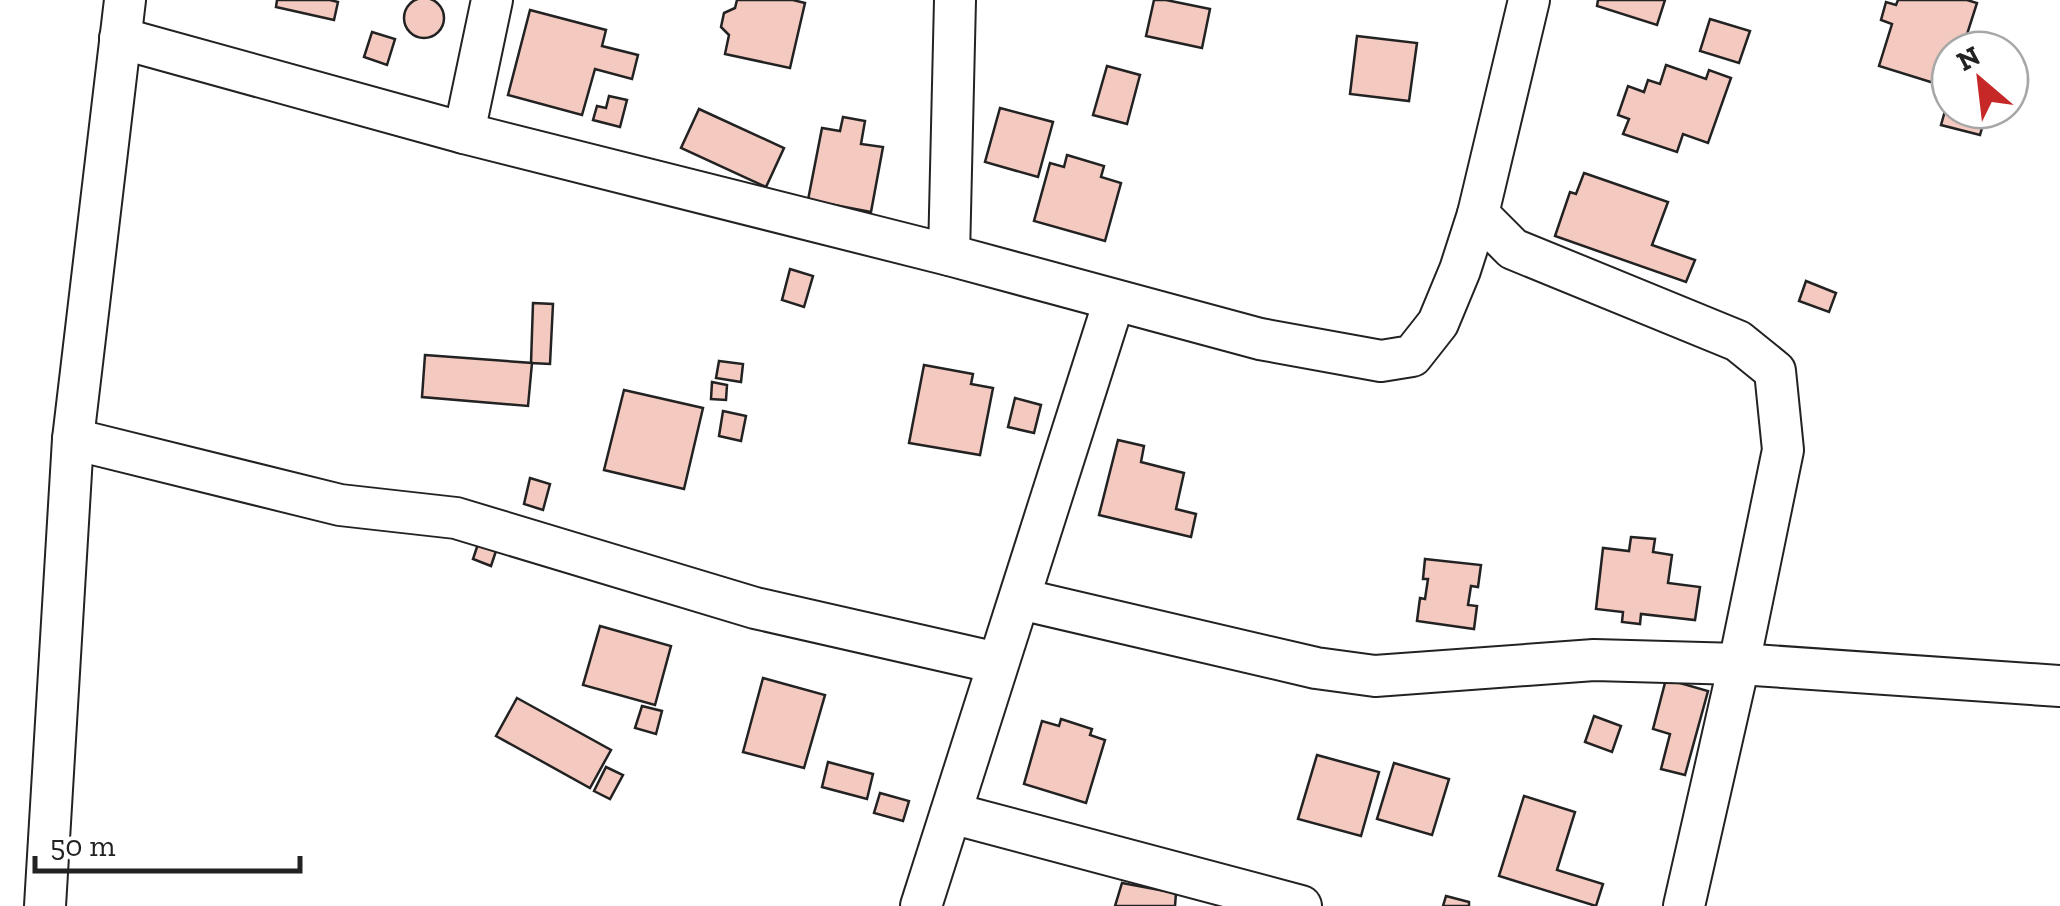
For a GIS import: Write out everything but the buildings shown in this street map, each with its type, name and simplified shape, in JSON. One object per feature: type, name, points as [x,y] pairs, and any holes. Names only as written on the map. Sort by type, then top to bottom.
[{"type":"street","points":[[464,133],[492,0]]},
{"type":"street","points":[[949,255],[955,0]]},
{"type":"street","points":[[46,906],[73,440],[123,19],[464,133],[949,255],[1260,339],[1382,360],[1412,356],[1438,323],[1460,270],[1478,214],[1530,0]]},
{"type":"street","points":[[1478,214],[1513,249],[1738,340],[1775,371],[1783,450],[1684,906]]},
{"type":"street","points":[[921,906],[1114,301]]},
{"type":"street","points":[[73,440],[340,505],[456,518],[754,608],[997,663]]},
{"type":"street","points":[[1020,599],[1316,668],[1375,676],[1594,660],[1738,664],[2060,686]]},
{"type":"street","points":[[951,813],[1301,906]]}]
